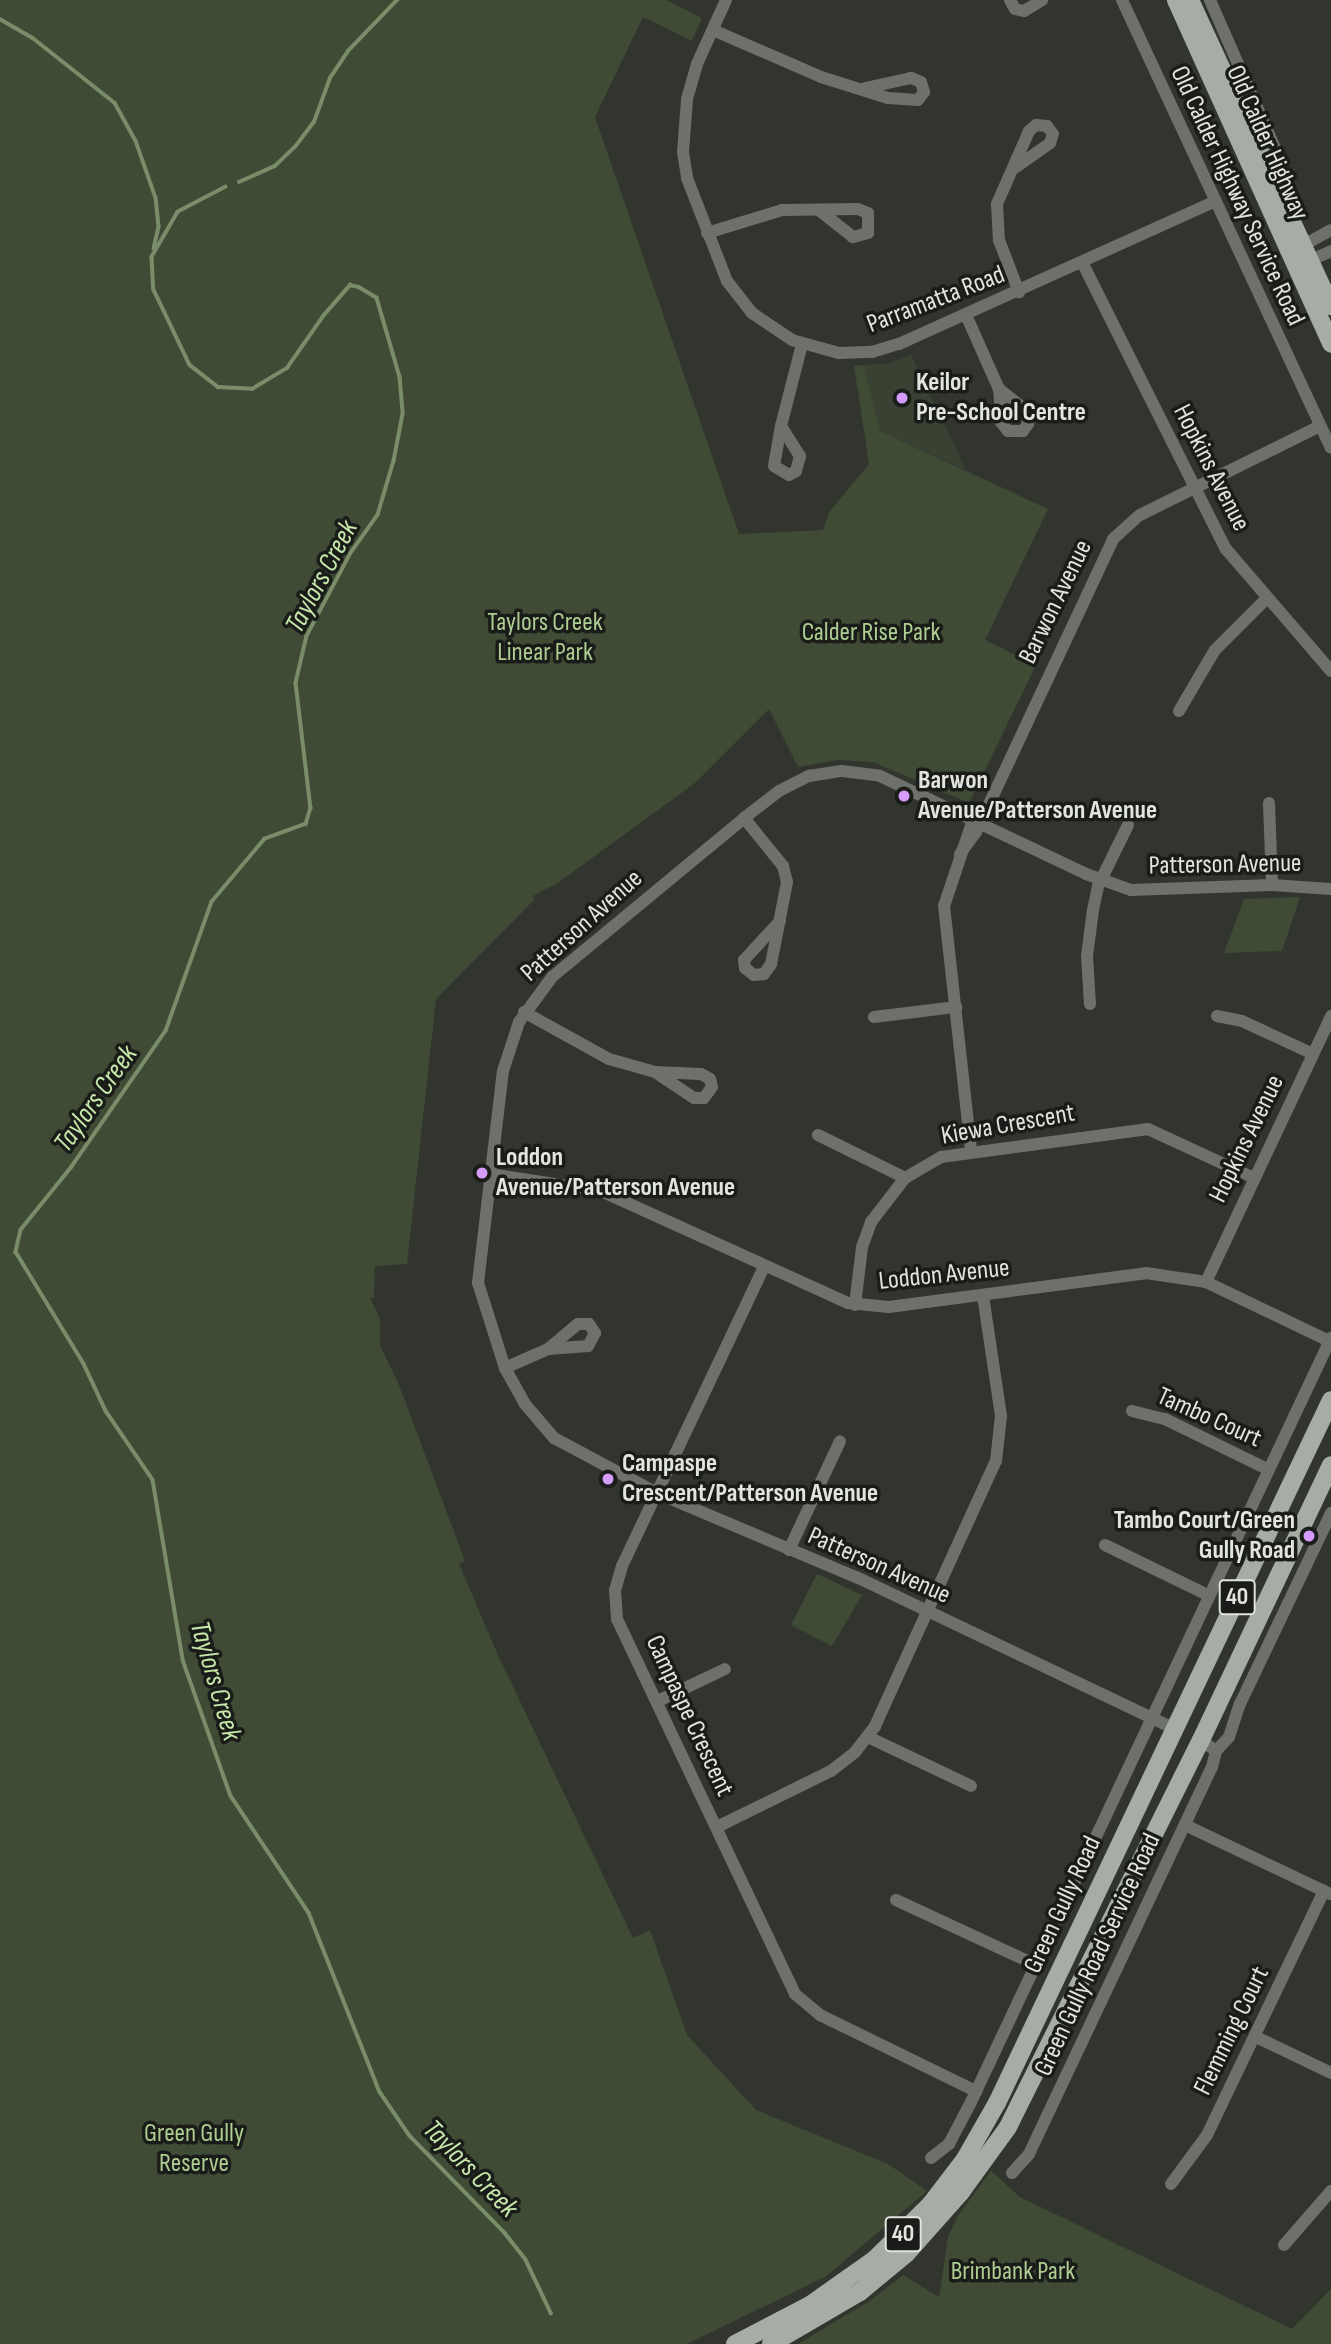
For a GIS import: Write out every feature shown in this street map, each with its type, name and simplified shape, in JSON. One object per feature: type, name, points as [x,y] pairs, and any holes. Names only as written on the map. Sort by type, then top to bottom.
[{"type":"main road","name":"Old Calder Highway","points":[[1176,0],[1300,256],[1331,306]]},
{"type":"main road","name":"Old Calder Highway","points":[[1190,0],[1300,256],[1331,344]]},
{"type":"main road","name":"Green Gully Road","points":[[734,2344],[810,2305],[875,2259],[930,2205],[965,2159],[997,2103],[1331,1399]]},
{"type":"main road","name":"Green Gully Road","points":[[771,2344],[835,2308],[886,2272],[942,2215],[982,2165],[1037,2075],[1331,1465]]},
{"type":"main road","points":[[1175,1729],[1200,1740]]},
{"type":"street","name":"Parramatta Road","points":[[726,0],[687,100],[683,152],[718,264],[743,303],[764,324],[803,344],[839,352],[872,352],[966,316],[1214,202]]},
{"type":"street","points":[[1010,0],[1015,9],[1024,11],[1042,0]]},
{"type":"street","name":"Old Calder Highway Service Road","points":[[1122,0],[1331,448]]},
{"type":"street","name":"Old Calder Highway Service Road","points":[[1210,0],[1279,155]]},
{"type":"street","points":[[713,30],[821,78],[865,88]]},
{"type":"street","points":[[1016,167],[1006,180],[995,218],[1019,292]]},
{"type":"street","points":[[708,233],[765,213],[820,211]]},
{"type":"street","points":[[1300,256],[1331,230]]},
{"type":"street","points":[[1300,256],[1331,251]]},
{"type":"street","name":"Hopkins Avenue","points":[[1083,264],[1226,549],[1331,670]]},
{"type":"street","points":[[966,316],[999,389]]},
{"type":"street","points":[[781,426],[803,344]]},
{"type":"street","name":"Barwon Avenue","points":[[971,1150],[944,906],[960,854],[1108,545],[1132,520],[1320,426]]},
{"type":"street","points":[[1179,710],[1222,640],[1268,598]]},
{"type":"street","name":"Patterson Avenue","points":[[1175,1729],[928,1612],[657,1493],[554,1438],[525,1404],[505,1368],[478,1283],[489,1174],[505,1061],[524,1012],[558,970],[744,818],[793,782],[842,771],[880,776],[1101,880],[1148,892],[1272,885],[1331,889]]},
{"type":"street","points":[[1269,803],[1272,885]]},
{"type":"street","points":[[744,818],[786,874],[786,900],[779,920]]},
{"type":"street","points":[[1090,1004],[1090,927],[1101,880],[1128,825]]},
{"type":"street","points":[[874,1017],[956,1007]]},
{"type":"street","points":[[524,1012],[609,1059],[656,1072]]},
{"type":"street","points":[[1217,1016],[1242,1021],[1313,1054]]},
{"type":"street","name":"Hopkins Avenue","points":[[1206,1282],[1331,1016]]},
{"type":"street","name":"Kiewa Crescent","points":[[855,1305],[865,1235],[878,1209],[905,1178],[942,1157],[971,1150],[1148,1129],[1254,1178]]},
{"type":"street","points":[[818,1135],[905,1178]]},
{"type":"street","name":"Loddon Avenue","points":[[489,1174],[601,1191],[764,1267],[855,1305],[890,1307],[1146,1273],[1206,1282],[1331,1340]]},
{"type":"street","name":"Campaspe Crescent","points":[[764,1267],[622,1566],[614,1599],[617,1619],[795,1994],[820,2015],[976,2091]]},
{"type":"street","points":[[717,1827],[815,1780],[868,1737],[985,1493],[1000,1439],[997,1380],[983,1295]]},
{"type":"street","name":"Green Gully Road Service Road","points":[[931,2158],[949,2144],[976,2091],[1153,1718],[1267,1469],[1331,1340]]},
{"type":"street","points":[[505,1368],[548,1349]]},
{"type":"street","name":"Tambo Court","points":[[1132,1411],[1165,1419],[1267,1469]]},
{"type":"street","points":[[789,1550],[840,1441]]},
{"type":"street","name":"Green Gully Road Service Road","points":[[1012,2173],[1029,2154],[1185,1825],[1216,1751],[1229,1737],[1240,1704],[1331,1513]]},
{"type":"street","points":[[1105,1545],[1208,1595]]},
{"type":"street","points":[[658,1701],[725,1669]]},
{"type":"street","points":[[868,1737],[971,1786]]},
{"type":"street","points":[[1200,1740],[1216,1751]]},
{"type":"street","points":[[1185,1825],[1328,1892]]},
{"type":"street","name":"Flemming Court","points":[[1171,2184],[1207,2135],[1328,1892]]},
{"type":"street","points":[[896,1900],[1036,1965]]},
{"type":"street","points":[[1256,2037],[1331,2073]]},
{"type":"street","points":[[1284,2245],[1331,2191]]},
{"type":"shaded area","name":"Keilor Pre-School Centre","points":[[911,355],[966,470],[880,431],[864,365],[886,364]]},
{"type":"green space","points":[[0,0],[666,0],[702,18],[692,41],[643,17],[595,117],[739,534],[823,530],[830,511],[869,464],[854,366],[864,365],[880,431],[1048,509],[985,640],[1036,665],[969,803],[873,762],[838,760],[798,767],[769,709],[695,783],[559,882],[533,896],[535,899],[436,999],[407,1264],[375,1266],[374,1298],[370,1298],[380,1319],[380,1345],[399,1385],[465,1561],[459,1564],[497,1653],[633,1938],[650,1930],[687,2035],[756,2110],[888,2164],[927,2191],[825,2277],[687,2344],[0,2344]]},
{"type":"green space","points":[[1300,897],[1282,951],[1224,953],[1244,899]]},
{"type":"green space","points":[[817,1574],[862,1595],[832,1646],[791,1625]]},
{"type":"green space","name":"Brimbank Park","points":[[991,2171],[1020,2197],[1292,2329],[1331,2289],[1331,2344],[798,2344],[871,2300],[903,2275],[939,2297],[948,2237],[957,2217]]},
{"type":"waterway","name":"Taylors Creek","points":[[239,182],[275,166],[295,147],[314,122],[330,78],[348,51],[397,0]]},
{"type":"waterway","points":[[0,19],[33,38],[115,103],[136,141],[156,198],[159,227],[154,248]]},
{"type":"waterway","name":"Taylors Creek","points":[[226,187],[178,212],[152,257],[154,290],[190,365],[218,387],[252,389],[287,368],[324,315],[350,285],[359,287],[377,298],[400,377],[403,414],[394,461],[378,515],[351,553],[307,636],[296,683],[311,808],[306,824],[265,839],[212,902],[166,1031],[72,1167],[21,1230],[16,1252],[84,1364],[106,1411],[153,1480],[183,1660],[231,1796],[309,1913],[380,2092],[410,2136],[505,2233],[526,2260],[551,2313]]},
{"type":"place","name":"Keilor Pre-School Centre","points":[[902,398]]},
{"type":"place","name":"Barwon Avenue/Patterson Avenue","points":[[904,796]]},
{"type":"place","name":"Loddon Avenue/Patterson Avenue","points":[[482,1173]]},
{"type":"place","name":"Campaspe Crescent/Patterson Avenue","points":[[608,1479]]},
{"type":"place","name":"Tambo Court/Green Gully Road","points":[[1309,1536]]},
{"type":"park label","name":"Calder Rise Park","points":[[871,633]]},
{"type":"park label","name":"Taylors Creek Linear Park","points":[[545,638]]},
{"type":"park label","name":"Green Gully Reserve","points":[[194,2149]]}]
